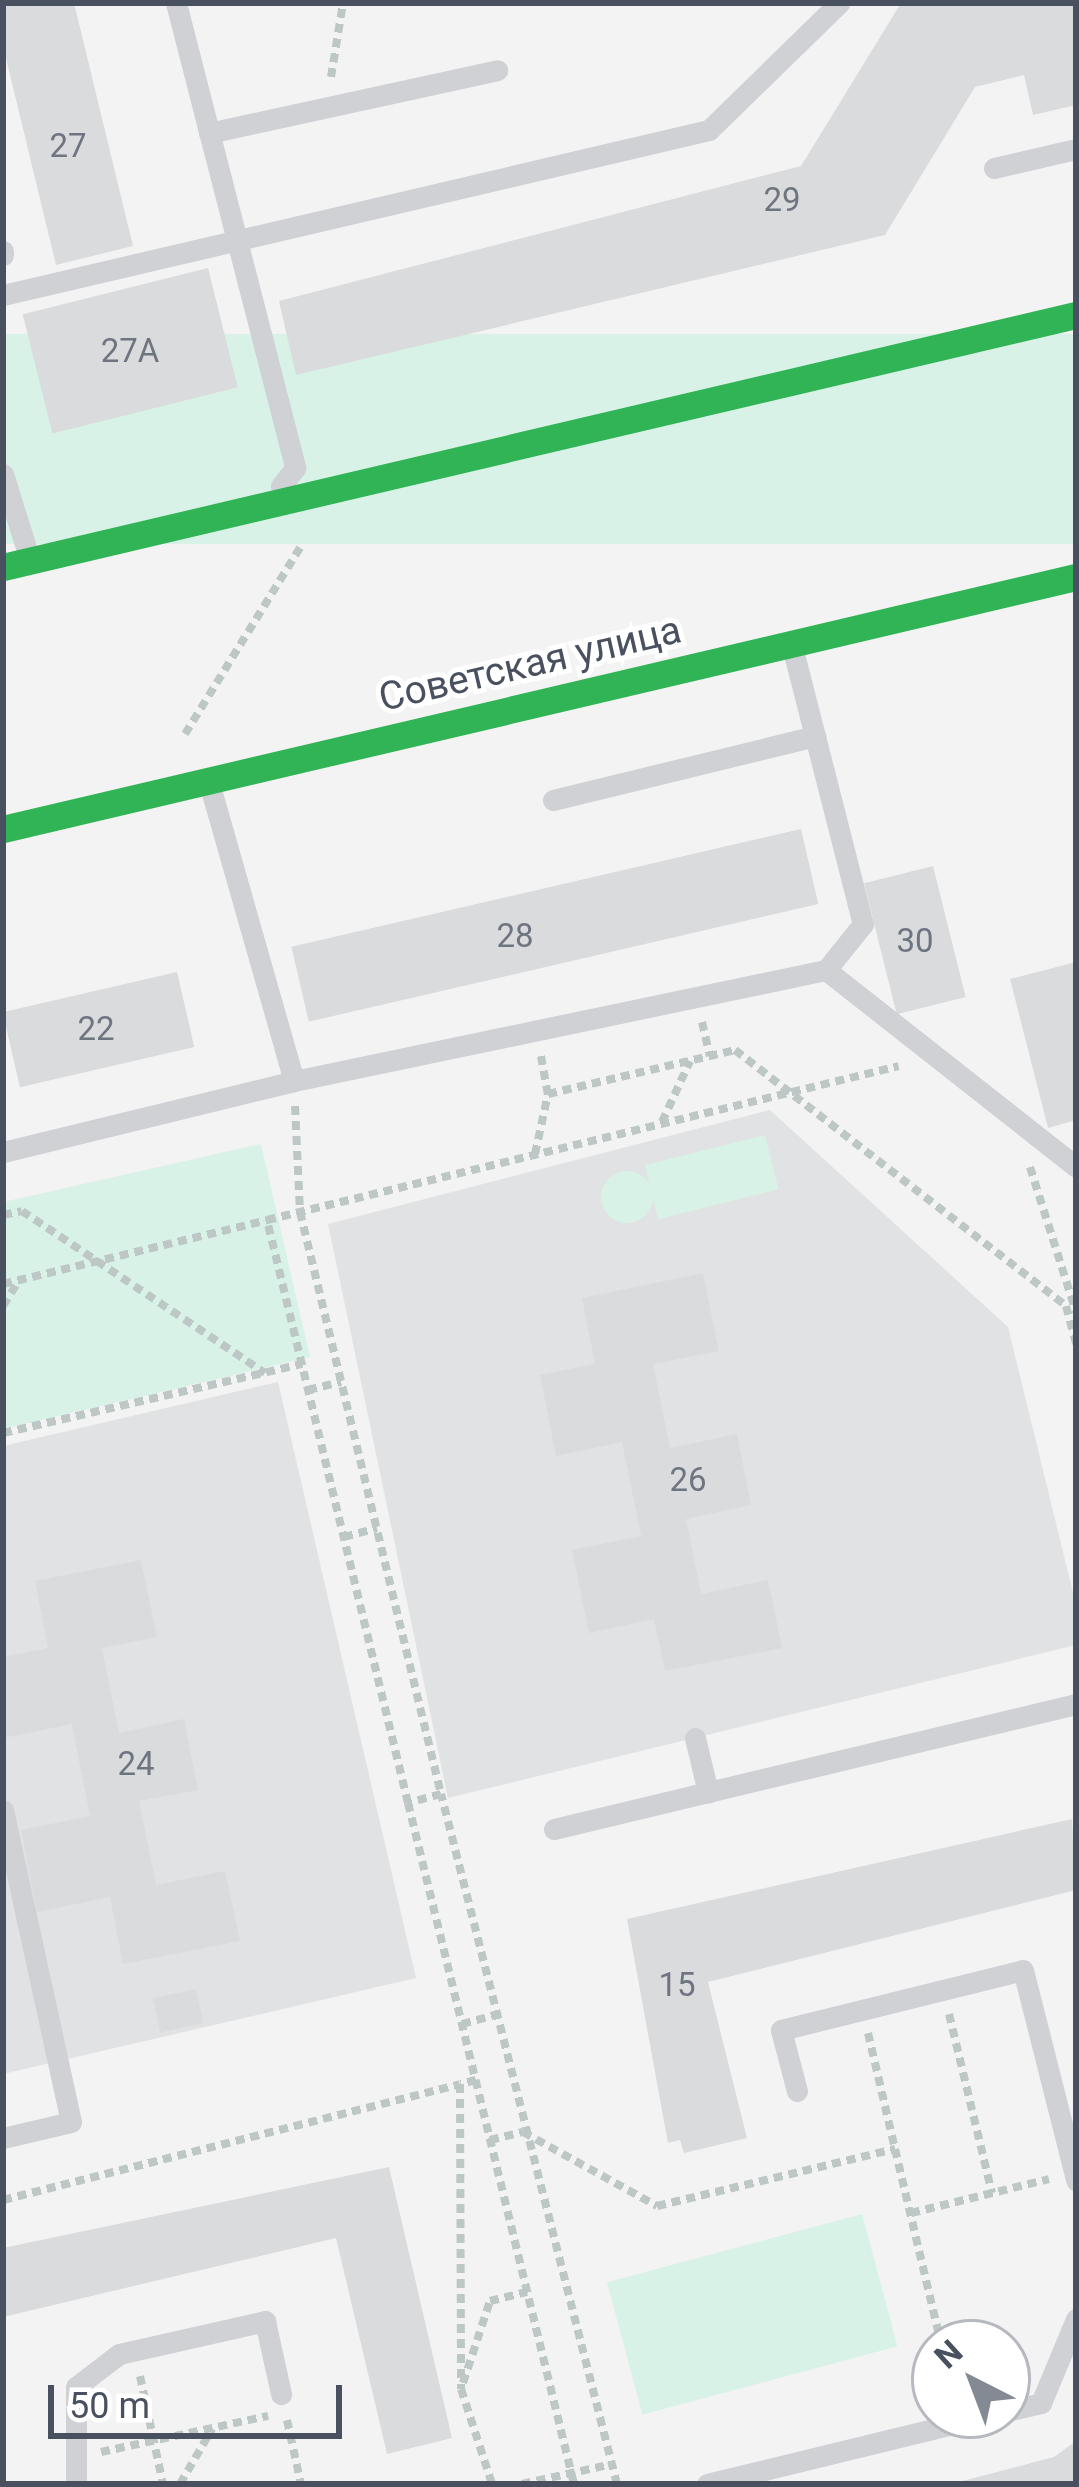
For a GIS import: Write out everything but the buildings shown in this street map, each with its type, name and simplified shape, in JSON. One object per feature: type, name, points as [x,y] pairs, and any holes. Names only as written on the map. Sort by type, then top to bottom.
[{"type":"street","points":[[16,564],[1076,315]]},
{"type":"street","name":"Советская улица","points":[[3,829],[1076,577]]},
{"type":"lane","points":[[176,3],[295,468],[266,506]]},
{"type":"lane","points":[[3,295],[709,130],[839,3]]},
{"type":"lane","points":[[209,133],[497,70]]},
{"type":"lane","points":[[994,168],[1076,148]]},
{"type":"lane","points":[[3,474],[16,564]]},
{"type":"lane","points":[[3,1152],[294,1081],[826,970],[863,924],[791,644]]},
{"type":"lane","points":[[553,800],[815,736]]},
{"type":"lane","points":[[207,779],[294,1081]]},
{"type":"lane","points":[[826,970],[1076,1167]]},
{"type":"lane","points":[[554,1829],[1076,1704]]},
{"type":"lane","points":[[695,1738],[707,1792]]},
{"type":"lane","points":[[3,1810],[71,2122],[3,2138]]},
{"type":"lane","points":[[797,2091],[781,2030],[1023,1970],[1075,2177]]},
{"type":"lane","points":[[1031,2405],[1041,2403],[1076,2318]]},
{"type":"lane","points":[[76,2484],[70,2459],[76,2387],[134,2351],[265,2321],[284,2403]]},
{"type":"lane","points":[[707,2484],[911,2434]]},
{"type":"path","points":[[326,108],[343,3]]},
{"type":"path","points":[[175,750],[310,531]]},
{"type":"path","points":[[535,1154],[548,1094],[736,1050],[1076,1312]]},
{"type":"path","points":[[3,1284],[935,1057]]},
{"type":"path","points":[[661,1124],[690,1061]]},
{"type":"path","points":[[294,1081],[300,1212],[604,2466],[617,2484]]},
{"type":"path","points":[[1019,1125],[1076,1345]]},
{"type":"path","points":[[3,1215],[22,1211],[265,1372]]},
{"type":"path","points":[[268,1220],[573,2479]]},
{"type":"path","points":[[3,1306],[19,1280]]},
{"type":"path","points":[[3,1433],[302,1364]]},
{"type":"path","points":[[308,1390],[341,1382]]},
{"type":"path","points":[[344,1537],[376,1528]]},
{"type":"path","points":[[408,1803],[441,1794]]},
{"type":"path","points":[[944,1991],[992,2193]]},
{"type":"path","points":[[863,2011],[935,2319]]},
{"type":"path","points":[[462,2024],[495,2015]]},
{"type":"path","points":[[3,2200],[476,2080]]},
{"type":"path","points":[[460,2084],[461,2389],[492,2484]]},
{"type":"path","points":[[490,2140],[523,2132],[657,2206],[895,2149]]},
{"type":"path","points":[[910,2212],[1075,2177]]},
{"type":"path","points":[[461,2389],[490,2301],[527,2292]]},
{"type":"path","points":[[134,2351],[163,2484]]},
{"type":"path","points":[[70,2459],[212,2428],[284,2403],[301,2484]]},
{"type":"path","points":[[180,2484],[212,2428]]},
{"type":"path","points":[[522,2484],[573,2479],[604,2466]]},
{"type":"shaded area","points":[[770,1110],[1008,1327],[1076,1605],[1076,1645],[448,1798],[328,1224]]},
{"type":"shaded area","points":[[278,1382],[416,1978],[3,2074],[3,1446]]},
{"type":"green space","points":[[3,334],[1076,334],[1076,544],[3,544]]},
{"type":"green space","points":[[765,1135],[779,1189],[658,1219],[645,1165]]},
{"type":"green space","points":[[261,1144],[310,1357],[3,1429],[3,1202]]},
{"type":"green space","points":[[627,1171],[645,1179],[653,1197],[645,1215],[627,1223],[609,1215],[601,1197],[609,1179]]},
{"type":"green space","points":[[862,2214],[897,2346],[642,2415],[607,2282]]},
{"type":"traffic: fast","points":[[3,567],[1076,315]]},
{"type":"traffic: fast","points":[[3,829],[1076,577]]}]
